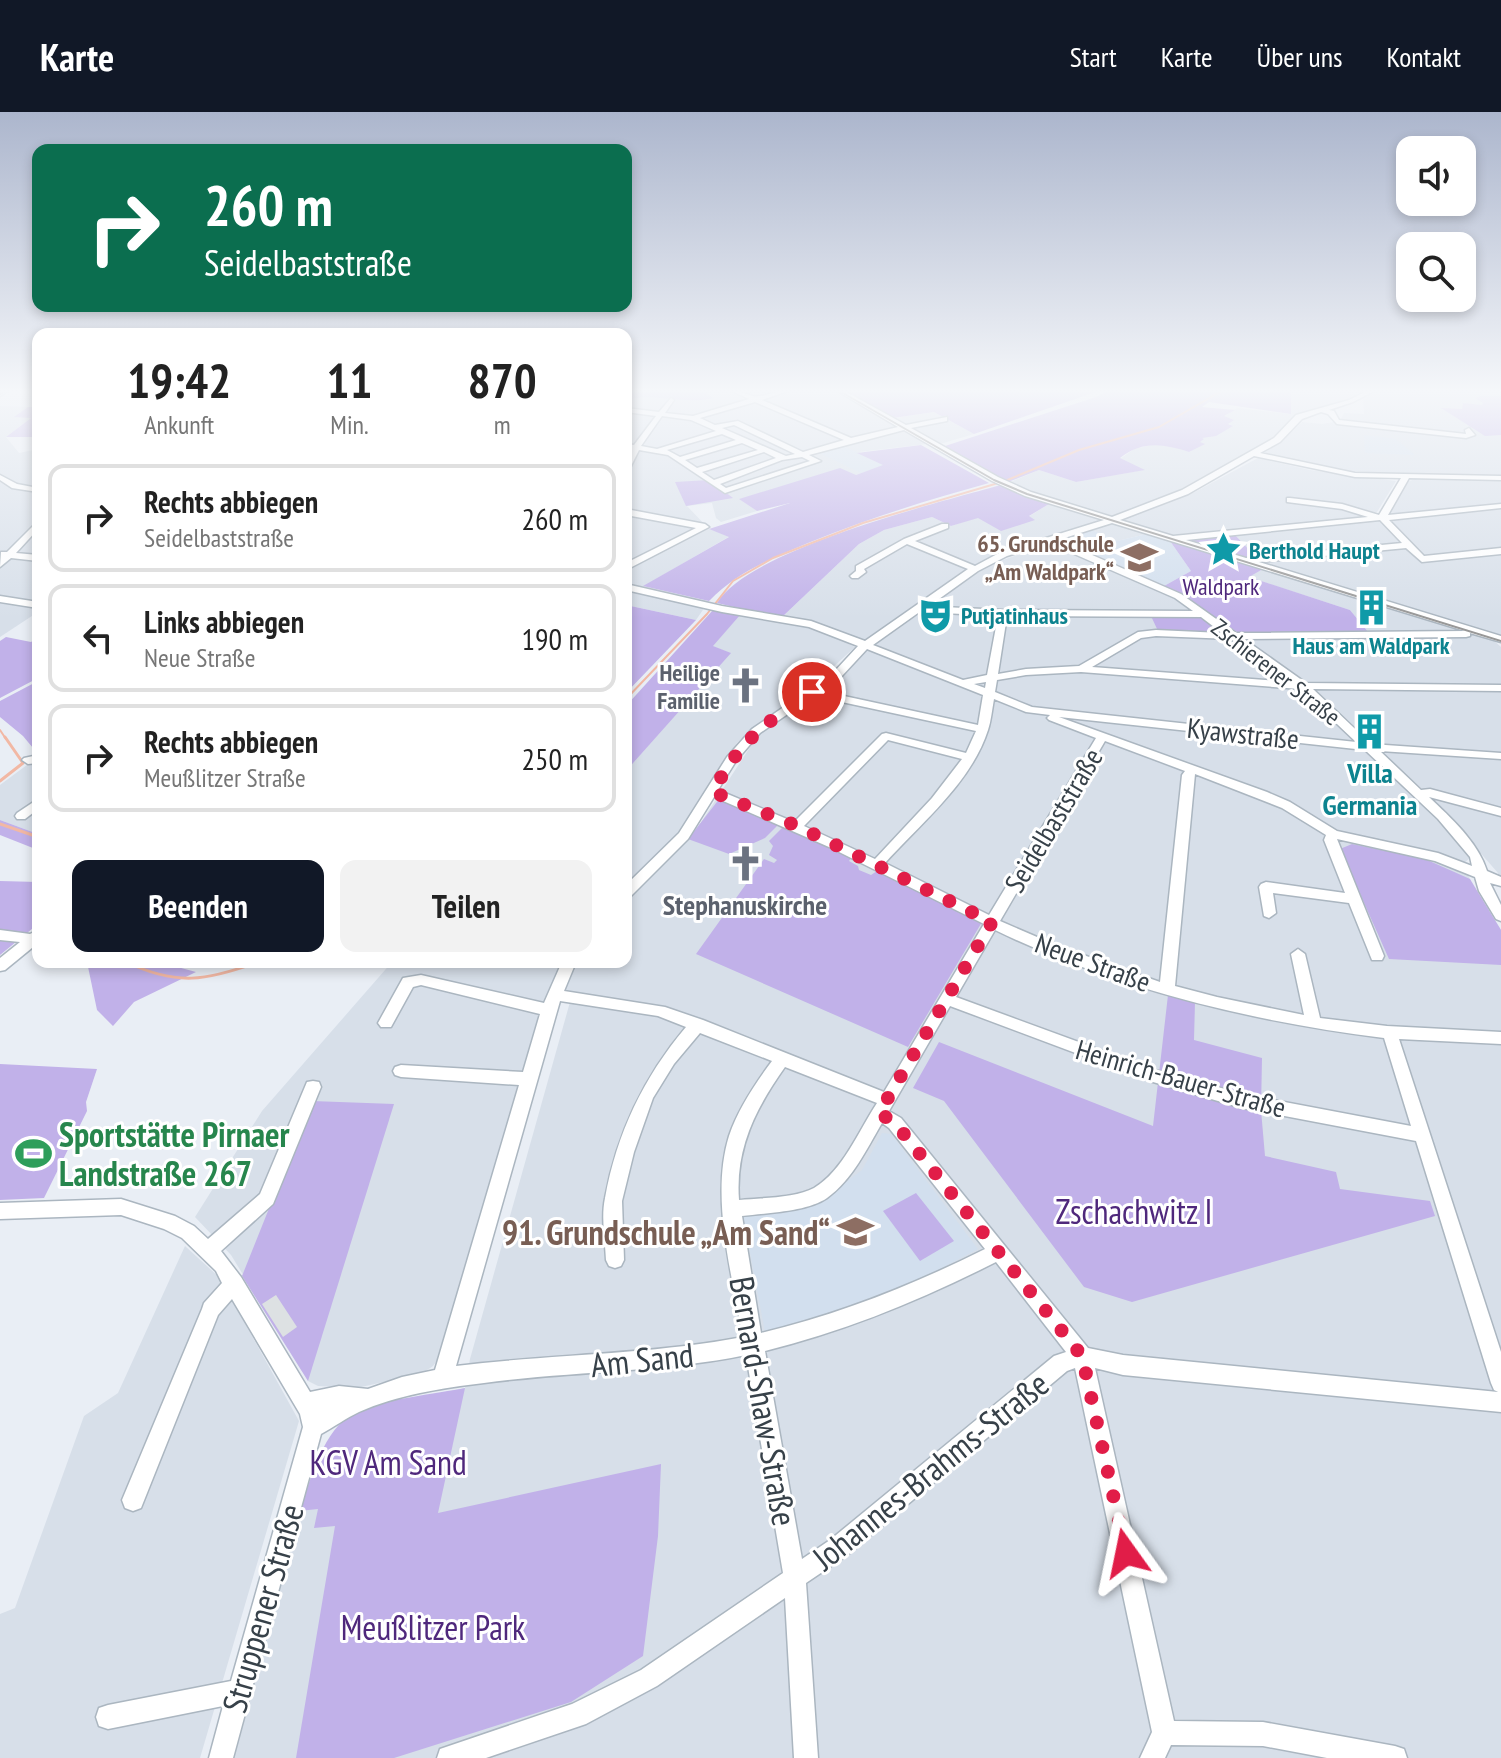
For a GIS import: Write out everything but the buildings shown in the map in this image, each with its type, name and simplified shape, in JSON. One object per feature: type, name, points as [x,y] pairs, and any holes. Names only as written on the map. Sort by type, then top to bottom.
[{"type":"street","points":[[690,466],[725,491],[802,466]]},
{"type":"street","points":[[697,471],[714,466]]},
{"type":"street","points":[[714,483],[761,466]]},
{"type":"street","points":[[972,466],[1005,485],[1111,520],[1499,638]]},
{"type":"street","points":[[632,884],[684,836],[731,759],[756,731],[837,675],[867,645],[975,569],[1004,554],[1111,520],[1185,492],[1233,466]]},
{"type":"street","points":[[1305,466],[1327,471],[1406,477],[1501,478]]},
{"type":"street","points":[[0,477],[15,486],[32,489]]},
{"type":"street","points":[[1382,517],[1406,477]]},
{"type":"street","points":[[1290,500],[1342,507],[1382,517],[1422,559],[1496,551],[1501,559]]},
{"type":"street","points":[[1171,539],[1501,506]]},
{"type":"street","points":[[632,513],[705,527],[632,564]]},
{"type":"street","points":[[855,576],[861,572],[859,568],[907,541],[945,526]]},
{"type":"street","points":[[0,564],[5,554],[32,529]]},
{"type":"street","name":"Zschierener Straße","points":[[1051,540],[1169,591],[1302,685],[1419,794],[1476,856],[1486,891],[1501,916]]},
{"type":"street","points":[[907,541],[975,569]]},
{"type":"street","points":[[1246,562],[1409,545]]},
{"type":"street","points":[[5,554],[32,557]]},
{"type":"street","name":"Kyawstraße","points":[[632,588],[808,623],[1030,710],[1369,747],[1501,756]]},
{"type":"street","points":[[0,599],[32,604]]},
{"type":"street","points":[[925,605],[955,611],[1003,613],[1202,614]]},
{"type":"street","points":[[876,865],[970,757],[983,729],[1003,613]]},
{"type":"street","points":[[1148,615],[1156,633]]},
{"type":"street","points":[[1081,669],[1138,635],[1156,633],[1234,636],[1455,634],[1472,631]]},
{"type":"street","points":[[964,682],[1081,669],[1195,680],[1302,685],[1501,688]]},
{"type":"street","points":[[812,692],[983,729]]},
{"type":"street","points":[[1030,710],[1286,805],[1333,834],[1438,857],[1501,882]]},
{"type":"street","name":"Seidelbaststraße","points":[[734,1209],[795,1201],[819,1194],[847,1168],[1103,735]]},
{"type":"street","points":[[797,826],[886,736],[970,757]]},
{"type":"street","points":[[1167,989],[1188,775],[1193,768]]},
{"type":"street","name":"Neue Straße","points":[[713,792],[797,826],[1053,949],[1167,989],[1249,1010],[1390,1034],[1500,1039]]},
{"type":"street","points":[[1419,794],[1430,793],[1501,812]]},
{"type":"street","points":[[21,816],[32,808]]},
{"type":"street","points":[[1333,834],[1330,840],[1377,956]]},
{"type":"street","points":[[1269,913],[1265,880],[1352,899]]},
{"type":"street","points":[[0,935],[32,937]]},
{"type":"street","points":[[0,966],[32,940]]},
{"type":"street","points":[[1298,954],[1313,1022]]},
{"type":"street","points":[[443,1378],[480,1259],[528,1079],[552,1002],[566,968]]},
{"type":"street","points":[[386,1023],[408,982],[421,980],[552,1002],[660,1011],[783,1058],[883,1106],[1082,1356],[1164,1733],[1152,1758]]},
{"type":"street","name":"Heinrich-Bauer-Straße","points":[[947,999],[1153,1076],[1242,1101],[1421,1135]]},
{"type":"street","points":[[615,1260],[613,1201],[626,1152],[646,1096],[668,1060],[698,1024]]},
{"type":"street","points":[[1390,1034],[1501,1383]]},
{"type":"street","name":"Bernard-Shaw-Straße","points":[[783,1058],[747,1107],[733,1148],[730,1191],[736,1243],[795,1580],[806,1758]]},
{"type":"street","points":[[401,1071],[528,1079]]},
{"type":"street","points":[[209,1250],[267,1199],[313,1087]]},
{"type":"street","points":[[0,1211],[87,1207],[134,1209],[169,1222],[209,1250],[234,1283],[306,1403],[313,1427]]},
{"type":"street","name":"Am Sand","points":[[313,1427],[334,1412],[367,1397],[443,1378],[717,1352],[836,1325],[911,1296],[998,1252]]},
{"type":"street","points":[[133,1500],[211,1309],[234,1283]]},
{"type":"street","points":[[1082,1356],[1123,1365],[1501,1402]]},
{"type":"street","name":"Johannes-Brahms-Straße","points":[[449,1758],[577,1715],[649,1678],[795,1580],[1061,1363],[1082,1356]]},
{"type":"street","name":"Am Sand","points":[[306,1403],[339,1396],[367,1397]]},
{"type":"street","name":"Struppener Straße","points":[[221,1758],[313,1427]]},
{"type":"street","points":[[108,1717],[240,1691]]},
{"type":"street","points":[[1164,1733],[1263,1734],[1395,1758]]},
{"type":"shaded area","points":[[0,466],[32,466],[32,616],[0,637]]},
{"type":"shaded area","points":[[632,466],[882,466],[856,475],[740,499],[757,511],[721,522],[716,518],[712,503],[687,506],[709,529],[730,536],[644,586],[709,601],[696,620],[632,606]]},
{"type":"shaded area","points":[[846,466],[882,466],[861,473]]},
{"type":"shaded area","points":[[1134,466],[1226,466],[1194,484],[1114,516],[1038,495],[1008,483],[1039,470],[1076,482],[1143,470]]},
{"type":"shaded area","points":[[1244,466],[1292,466],[1396,481],[1377,512],[1360,517],[1170,535],[1121,520],[1195,492]]},
{"type":"shaded area","points":[[1318,466],[1501,466],[1501,636],[1261,563],[1234,534],[1373,521],[1392,522],[1393,514],[1390,512],[1407,482],[1415,479],[1411,475],[1341,471]]},
{"type":"shaded area","points":[[1049,504],[1147,534],[1117,541],[1092,530],[1062,540],[1051,540],[984,563],[867,645],[781,618],[859,544],[884,530],[932,517],[951,526],[978,517],[1034,520],[1028,517]]},
{"type":"shaded area","name":"65. Grundschule „Am Waldpark“","points":[[1092,530],[1117,541],[1147,534],[1170,541],[1191,571],[1164,586],[1062,541]]},
{"type":"shaded area","points":[[1049,544],[1170,596],[1303,690],[1427,808],[1470,858],[1464,863],[1473,888],[1501,930],[1501,1758],[233,1758],[238,1724],[275,1608],[299,1511],[331,1436],[357,1410],[465,1388],[470,1359],[570,1002],[564,987],[574,968],[632,968],[632,895],[696,830],[760,732],[838,678],[868,650],[989,565]]},
{"type":"shaded area","points":[[1263,569],[1492,639],[1501,647],[1501,885],[1498,884],[1498,873],[1436,802],[1319,693],[1244,639],[1374,639],[1350,610],[1248,577]]},
{"type":"shaded area","points":[[741,614],[823,631],[855,647],[820,679],[821,682],[755,726],[737,743],[696,809],[671,841],[632,879],[632,764],[730,653],[712,646]]},
{"type":"shaded area","points":[[32,762],[32,832],[0,820],[0,785]]},
{"type":"shaded area","points":[[387,968],[559,968],[541,1011],[439,1358],[423,1373],[357,1388],[318,1386],[308,1381],[231,1255],[195,1217],[262,1111]]},
{"type":"shaded area","name":"91. Grundschule „Am Sand“","points":[[882,1133],[891,1134],[978,1249],[906,1287],[838,1314],[765,1332],[743,1215],[816,1204],[862,1170]]},
{"type":"shaded area","points":[[185,1246],[220,1278],[299,1421],[200,1758],[0,1758],[0,1614],[15,1608],[84,1416],[118,1393]]},
{"type":"shaded area","points":[[276,1295],[297,1327],[283,1337],[262,1304]]},
{"type":"green space","points":[[881,466],[958,466],[989,483],[897,510],[808,543],[743,574],[709,601],[643,586],[729,537],[709,529],[790,503],[757,511],[739,499],[840,468],[856,475]]},
{"type":"green space","points":[[977,466],[1136,466],[1145,470],[1076,482],[1039,470],[1008,482]]},
{"type":"green space","points":[[709,480],[733,498],[686,506],[675,482]]},
{"type":"green space","points":[[1001,485],[1049,504],[1029,516],[1035,520],[1001,531],[978,518],[951,526],[932,517],[884,530],[859,544],[781,618],[717,603],[736,583],[766,564],[804,547],[847,530]]},
{"type":"green space","points":[[1234,534],[1256,557],[1244,558],[1184,539]]},
{"type":"green space","name":"Waldpark","points":[[1170,541],[1263,569],[1249,577],[1350,610],[1369,633],[1237,632],[1164,586],[1191,571]]},
{"type":"green space","points":[[632,606],[696,620],[632,687]]},
{"type":"green space","points":[[713,610],[741,614],[713,646],[731,653],[632,764],[632,699]]},
{"type":"green space","points":[[1151,616],[1202,618],[1224,634],[1158,631]]},
{"type":"green space","points":[[6,637],[32,641],[32,681],[0,698],[0,641]]},
{"type":"green space","points":[[32,684],[32,747],[0,717],[0,701]]},
{"type":"green space","points":[[720,798],[780,823],[765,838],[729,854],[688,839]]},
{"type":"green space","points":[[0,820],[32,832],[32,848],[0,835]]},
{"type":"green space","points":[[785,825],[851,858],[849,861],[859,870],[871,875],[877,871],[982,922],[908,1047],[696,954],[764,859],[774,863],[777,860],[769,855],[773,846],[769,841]]},
{"type":"green space","points":[[1352,844],[1425,859],[1470,879],[1501,930],[1501,965],[1389,959],[1340,849]]},
{"type":"green space","points":[[0,881],[32,882],[32,929],[0,955]]},
{"type":"green space","points":[[88,968],[181,968],[196,972],[134,1002],[113,1026],[97,1010]]},
{"type":"green space","name":"Zschachwitz I","points":[[1168,995],[1195,1002],[1194,1040],[1262,1058],[1261,1110],[1265,1156],[1336,1172],[1340,1189],[1430,1201],[1435,1216],[1132,1302],[1084,1287],[944,1101],[913,1088],[939,1042],[1153,1126]]},
{"type":"green space","name":"Sportstätte Pirnaer Landstraße 267","points":[[0,1064],[97,1069],[86,1102],[87,1111],[44,1198],[0,1200]]},
{"type":"green space","points":[[312,1101],[394,1104],[308,1381],[242,1276]]},
{"type":"green space","points":[[916,1193],[954,1241],[920,1261],[883,1211]]},
{"type":"green space","name":"Meußlitzer Park","points":[[465,1388],[438,1513],[661,1464],[658,1536],[643,1656],[571,1702],[394,1758],[296,1758],[335,1526],[314,1528],[318,1509],[299,1511],[326,1442],[344,1419],[365,1407]]},
{"type":"waterway","points":[[632,693],[707,614],[733,581],[773,558],[863,523],[1005,481],[1041,466]]},
{"type":"waterway","points":[[0,730],[6,739]]},
{"type":"waterway","points":[[0,781],[23,763],[5,737]]},
{"type":"waterway","points":[[0,824],[32,835]]},
{"type":"waterway","points":[[140,968],[176,978],[207,977],[239,968]]},
{"type":"tram line","points":[[969,466],[1027,494],[1501,641]]},
{"type":"place","name":"Berthold Haupt","points":[[1223,550]]},
{"type":"place","name":"65. Grundschule „Am Waldpark“","points":[[1140,557]]},
{"type":"place","name":"Haus am Waldpark","points":[[1371,608]]},
{"type":"place","name":"Putjatinhaus","points":[[935,615]]},
{"type":"place","name":"Heilige Familie","points":[[746,686]]},
{"type":"place","name":"Villa Germania","points":[[1370,732]]},
{"type":"place","name":"Stephanuskirche","points":[[745,864]]},
{"type":"place","name":"Sportstätte Pirnaer Landstraße 267","points":[[33,1154]]},
{"type":"place","name":"91. Grundschule „Am Sand“","points":[[856,1232]]},
{"type":"route","points":[[812,692],[756,731],[731,759],[713,792],[797,826],[992,922],[879,1113],[895,1123],[1082,1356],[1126,1553]]},
{"type":"park label","name":"KGV Am Sand","points":[[388,1462]]}]
